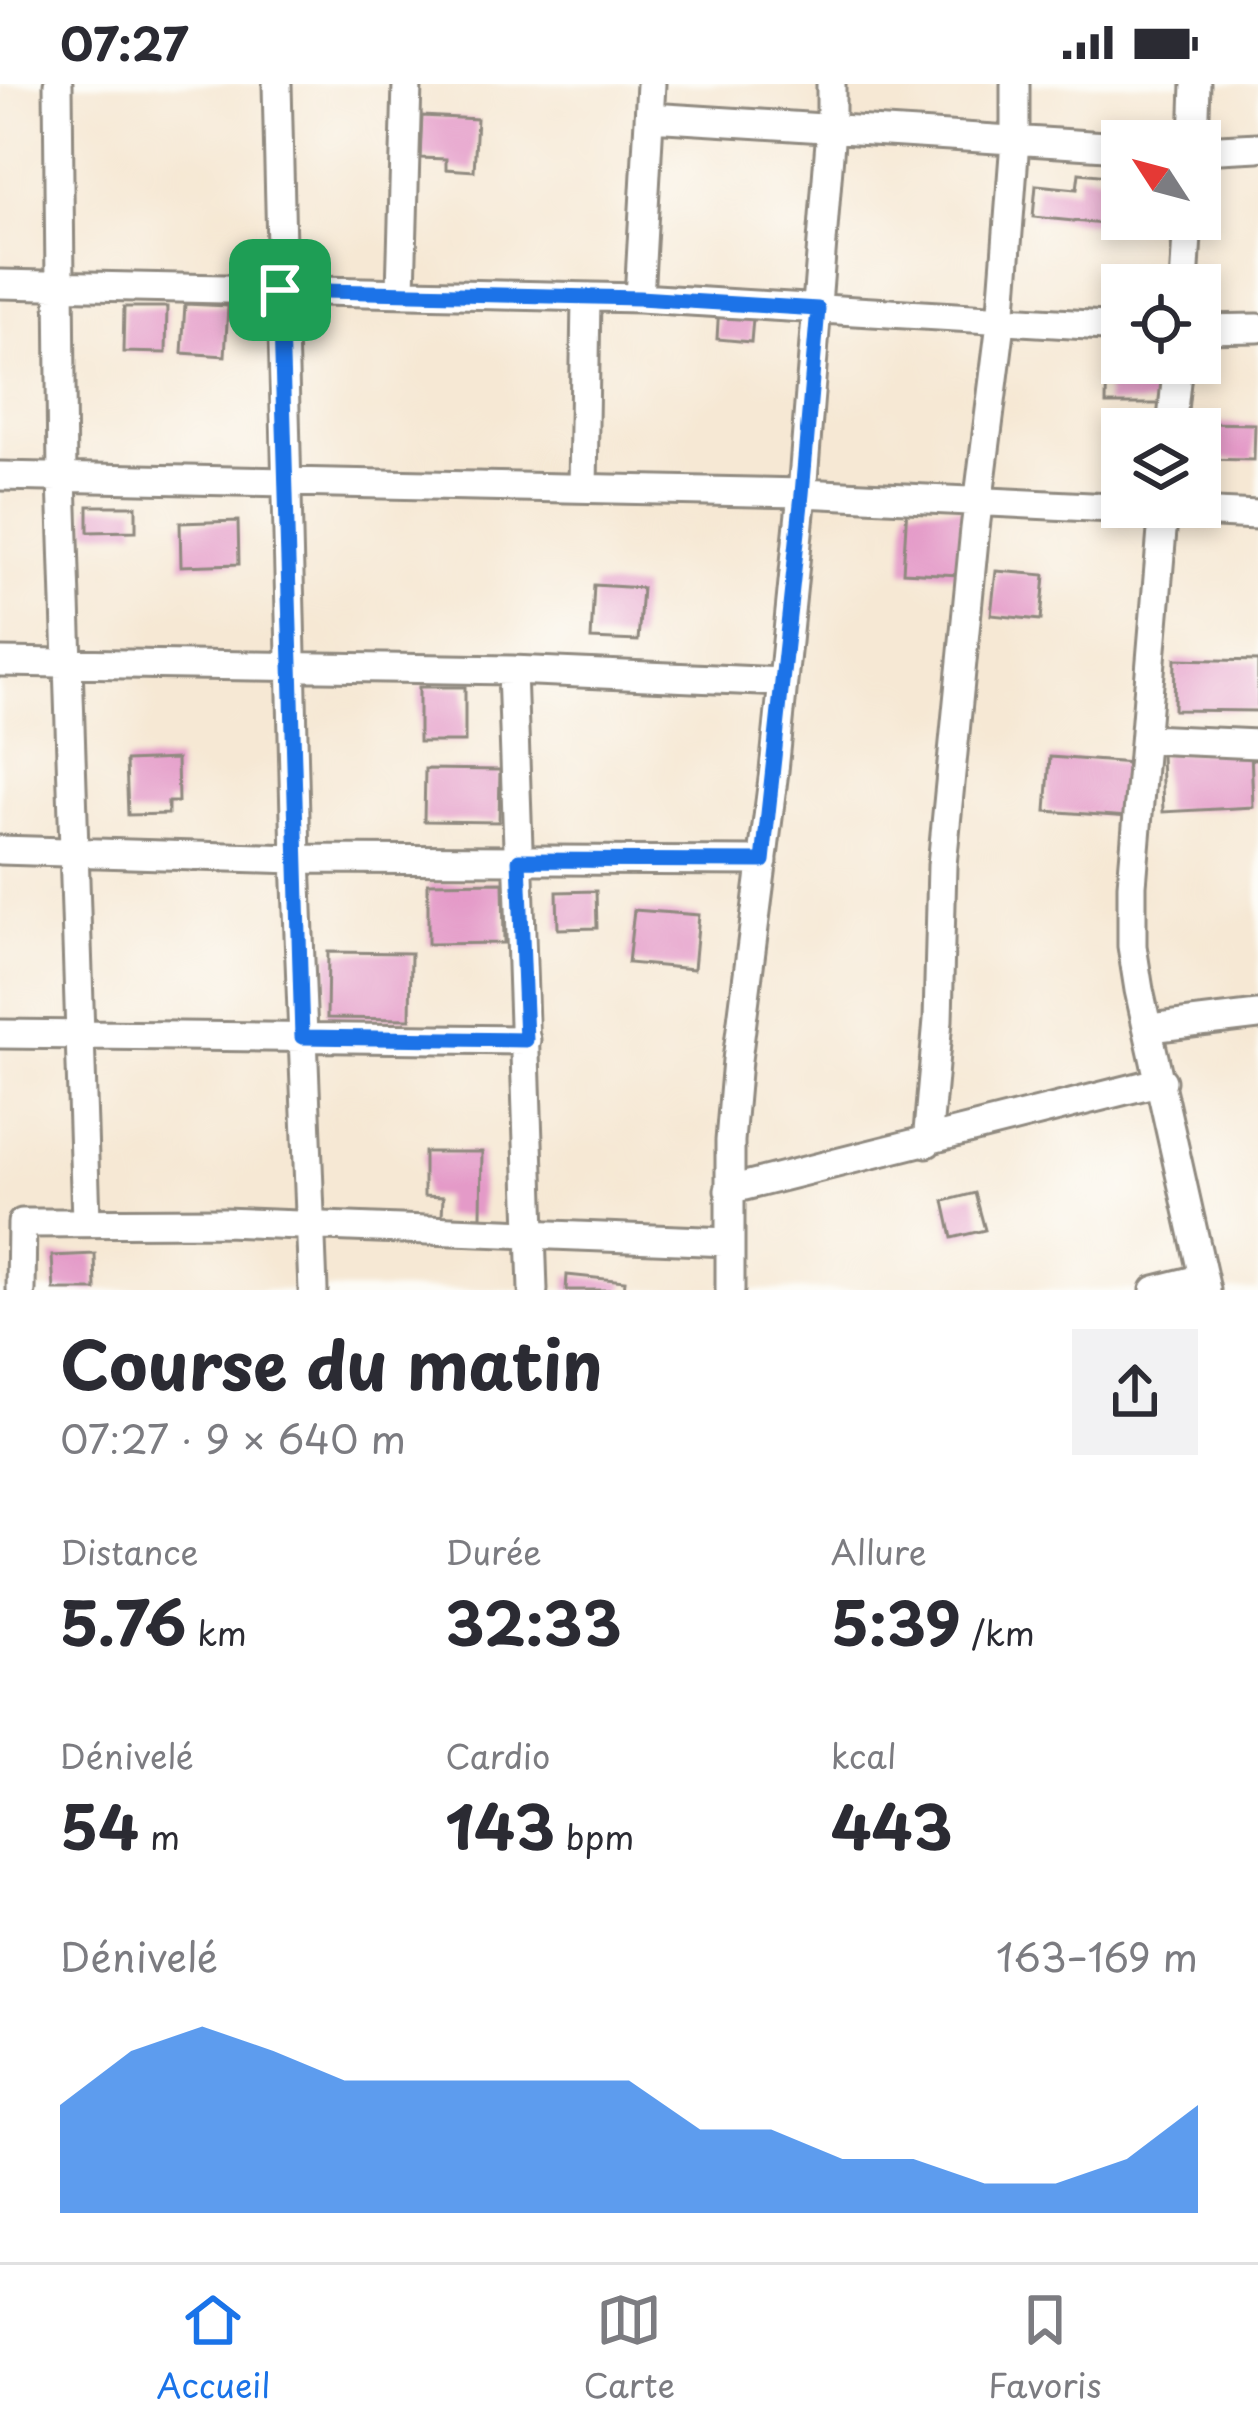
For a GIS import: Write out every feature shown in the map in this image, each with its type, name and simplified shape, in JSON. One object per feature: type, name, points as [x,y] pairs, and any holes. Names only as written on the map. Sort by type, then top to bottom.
[{"type":"street","points":[[58,84],[62,478],[86,1220]]},
{"type":"street","points":[[278,84],[290,667],[313,1290]]},
{"type":"street","points":[[401,290],[407,84]]},
{"type":"street","points":[[639,298],[651,84]]},
{"type":"street","points":[[730,1290],[729,1190],[737,1060],[802,494],[831,84]]},
{"type":"street","points":[[927,1143],[938,1020],[942,866],[1001,323],[1016,141],[1015,84]]},
{"type":"street","points":[[1195,120],[1196,84]]},
{"type":"street","points":[[650,117],[1101,146]]},
{"type":"street","points":[[1221,149],[1258,147]]},
{"type":"street","points":[[0,284],[639,298],[1101,326]]},
{"type":"street","points":[[583,488],[586,298]]},
{"type":"street","points":[[1221,329],[1258,328]]},
{"type":"street","points":[[0,476],[802,494],[1101,507]]},
{"type":"street","points":[[1221,513],[1258,515]]},
{"type":"street","points":[[1155,1290],[1204,1284],[1132,946],[1132,885],[1163,528]]},
{"type":"street","points":[[0,662],[512,670],[783,682]]},
{"type":"street","points":[[512,670],[533,1290]]},
{"type":"street","points":[[1147,740],[1258,744]]},
{"type":"street","points":[[0,850],[296,859],[763,861]]},
{"type":"street","points":[[1150,1028],[1258,1015]]},
{"type":"street","points":[[0,1034],[526,1040]]},
{"type":"street","points":[[729,1190],[1162,1081]]},
{"type":"street","points":[[21,1290],[10,1243],[22,1223],[310,1224],[729,1242]]},
{"type":"building","points":[[422,116],[477,119],[474,171],[446,169],[446,159],[420,158]]},
{"type":"building","points":[[1079,173],[1101,175],[1101,224],[1033,217],[1036,185],[1077,189]]},
{"type":"building","points":[[185,304],[228,306],[225,356],[182,353]]},
{"type":"building","points":[[719,304],[754,307],[751,342],[717,339]]},
{"type":"building","points":[[124,307],[167,307],[166,353],[123,352]]},
{"type":"building","points":[[1106,384],[1163,384],[1163,404],[1106,404]]},
{"type":"building","points":[[1221,423],[1255,424],[1254,460],[1221,459]]},
{"type":"building","points":[[88,506],[136,506],[136,531],[88,532]]},
{"type":"building","points":[[907,506],[963,508],[959,575],[903,572]]},
{"type":"building","points":[[238,521],[239,564],[181,566],[180,523]]},
{"type":"building","points":[[996,571],[1045,575],[1041,620],[991,615]]},
{"type":"building","points":[[594,585],[642,588],[638,641],[591,639]]},
{"type":"building","points":[[1175,659],[1258,661],[1258,711],[1174,710]]},
{"type":"building","points":[[419,687],[465,687],[465,742],[419,742]]},
{"type":"building","points":[[1251,749],[1253,807],[1163,812],[1161,754]]},
{"type":"building","points":[[1050,757],[1132,763],[1128,817],[1046,811]]},
{"type":"building","points":[[177,759],[178,802],[168,802],[168,814],[128,815],[126,761]]},
{"type":"building","points":[[425,769],[500,770],[499,822],[424,821]]},
{"type":"building","points":[[503,882],[504,943],[428,944],[428,883]]},
{"type":"building","points":[[596,891],[597,928],[558,929],[557,892]]},
{"type":"building","points":[[634,910],[699,915],[694,969],[628,963]]},
{"type":"building","points":[[328,952],[411,953],[410,1019],[327,1018]]},
{"type":"building","points":[[424,1152],[482,1152],[481,1217],[442,1217],[443,1197],[424,1196]]},
{"type":"building","points":[[975,1193],[985,1230],[952,1238],[944,1201]]},
{"type":"building","points":[[95,1254],[96,1290],[54,1290],[52,1256]]},
{"type":"building","points":[[567,1275],[625,1281],[624,1290],[566,1290]]},
{"type":"route","points":[[280,290],[639,298],[818,309],[763,861],[519,860],[526,1040],[302,1037],[280,290]]}]
